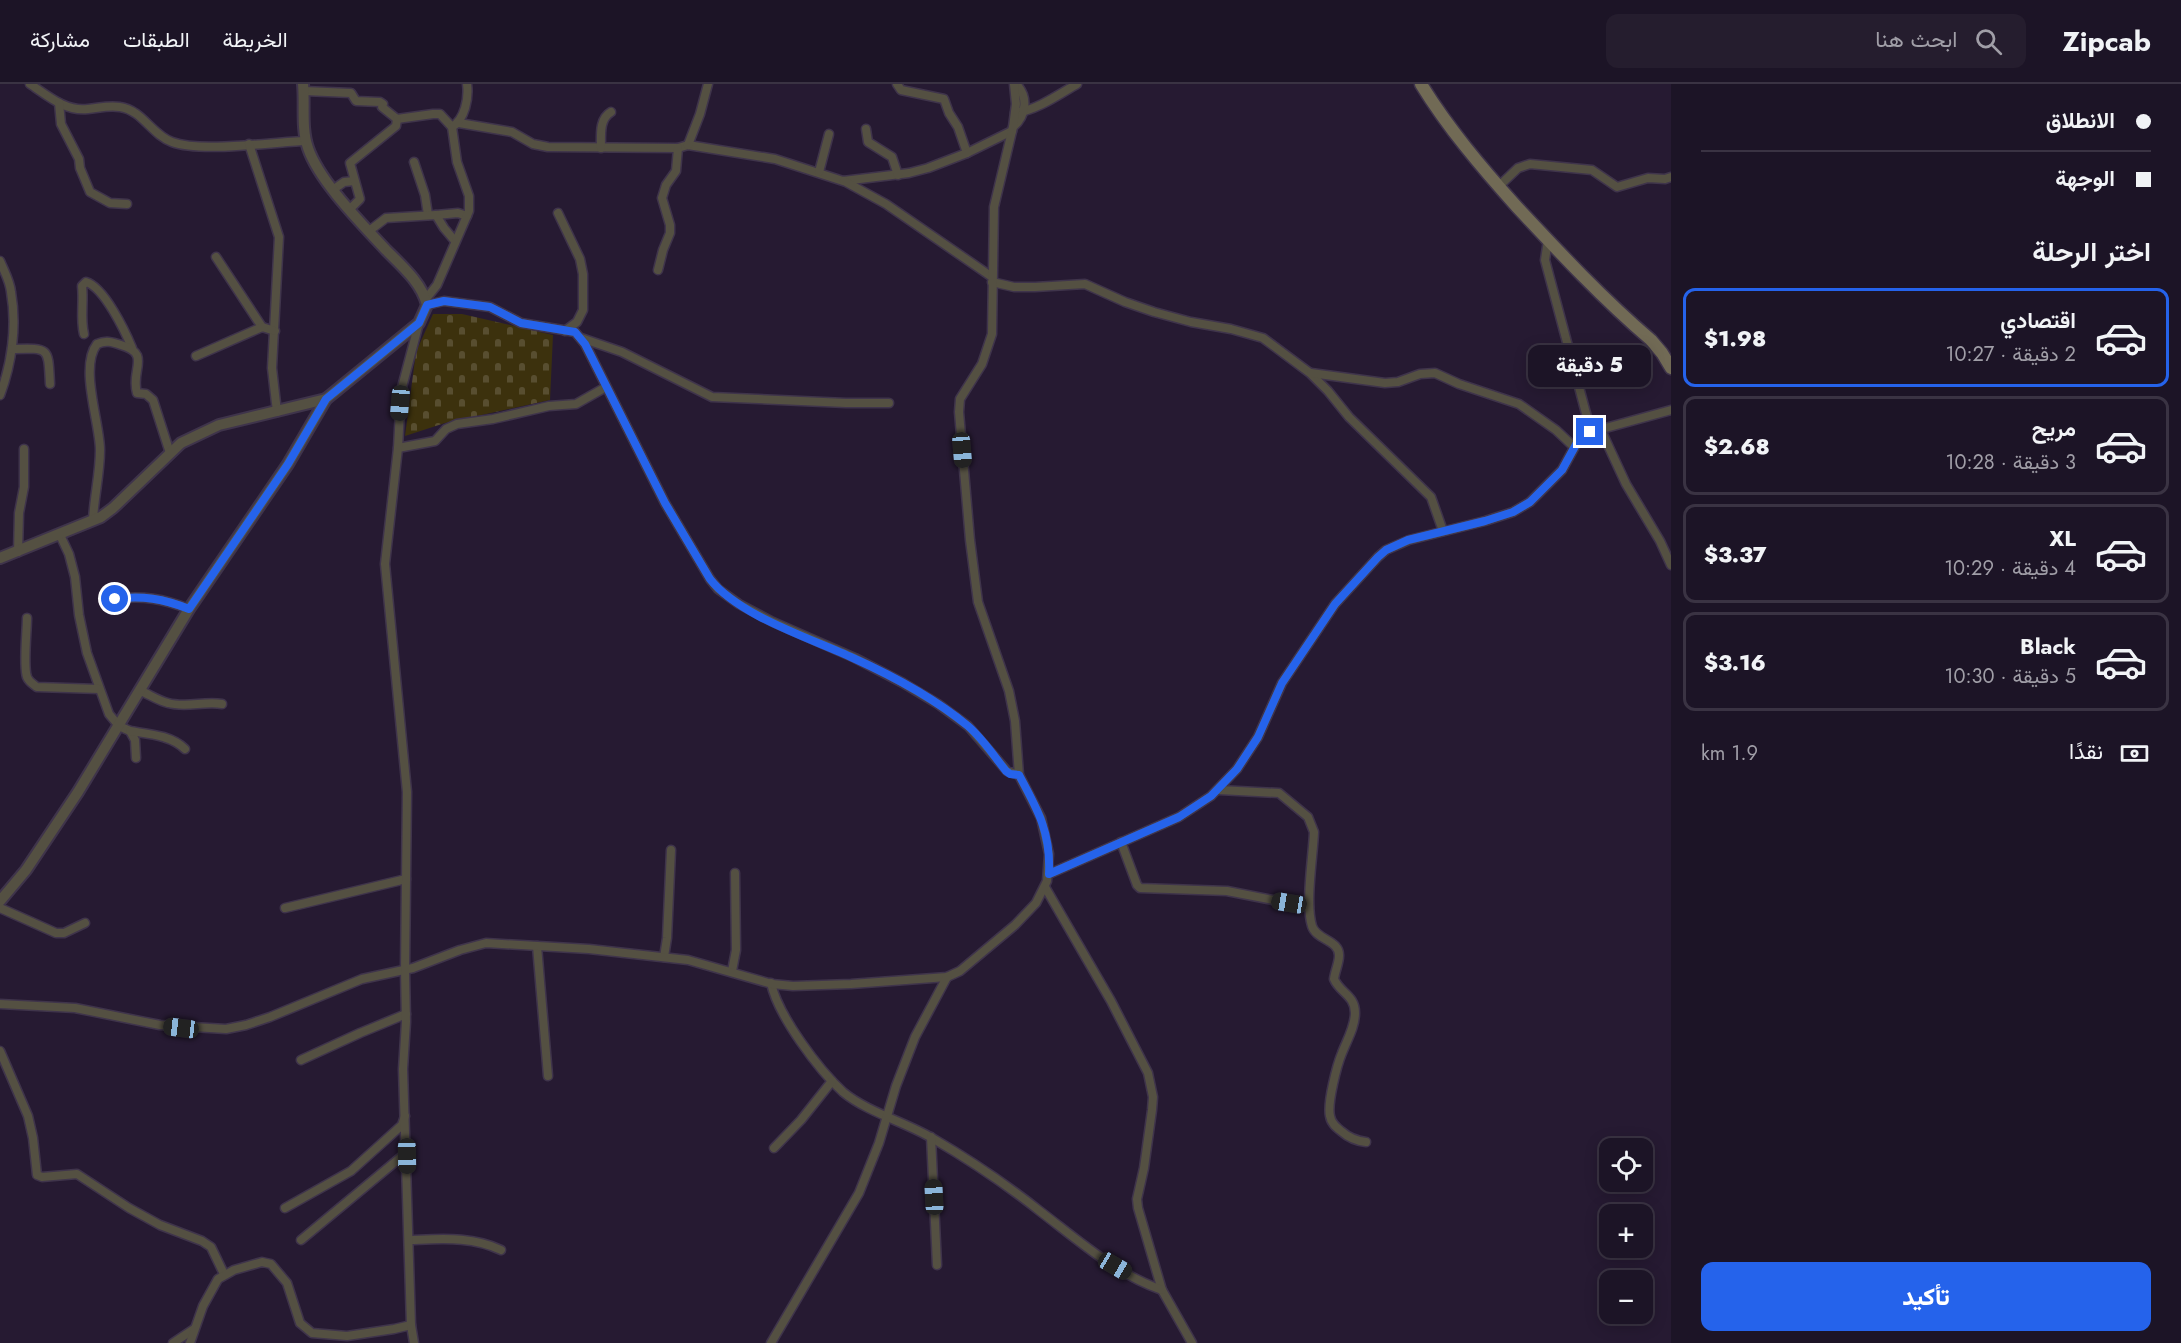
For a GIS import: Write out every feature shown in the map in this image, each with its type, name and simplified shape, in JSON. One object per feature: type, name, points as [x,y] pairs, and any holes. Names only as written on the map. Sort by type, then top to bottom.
[{"type":"main road","points":[[1421,84],[1438,112],[1498,187],[1548,240],[1651,340],[1671,368]]},
{"type":"street","points":[[30,84],[59,103],[74,109],[103,106],[130,110],[162,138],[184,146],[306,141]]},
{"type":"street","points":[[414,1343],[411,1325],[407,1152],[402,1069],[406,1014],[407,792],[385,564],[403,380],[426,302],[437,285],[470,206],[469,196],[457,162],[456,125],[468,95],[467,84]]},
{"type":"street","points":[[688,146],[708,84]]},
{"type":"street","points":[[897,84],[901,90],[944,99],[958,127],[967,153]]},
{"type":"street","points":[[843,181],[898,175],[928,168],[967,153],[1013,129],[1021,120],[1023,96],[1015,84]]},
{"type":"street","points":[[1020,113],[1077,84]]},
{"type":"street","points":[[426,302],[408,273],[349,210],[313,160],[306,141],[304,87],[351,93],[356,101],[380,102],[383,104],[382,107],[397,119],[440,114],[456,125],[512,132],[533,144],[548,147],[678,148],[688,146],[775,159],[843,181],[886,204],[993,280],[1014,287],[1085,284],[1154,312],[1263,338],[1310,373],[1349,417],[1431,496],[1443,531]]},
{"type":"street","points":[[59,103],[61,124],[79,159],[80,168],[90,192],[110,202],[128,204]]},
{"type":"street","points":[[601,148],[603,122],[607,114],[611,112]]},
{"type":"street","points":[[349,210],[360,199],[350,163],[396,126],[397,119]]},
{"type":"street","points":[[866,129],[868,142],[871,146],[892,157],[898,175]]},
{"type":"street","points":[[0,1004],[75,1008],[160,1025],[226,1029],[270,1017],[362,979],[405,970],[486,943],[688,960],[771,983],[793,986],[947,977],[970,963],[1015,926],[1030,911],[1046,887],[1050,854],[1045,828],[1019,775],[1015,722],[1009,691],[998,654],[982,616],[974,581],[959,412],[960,399],[982,364],[992,334],[994,207],[1013,129]]},
{"type":"street","points":[[819,172],[829,134]]},
{"type":"street","points":[[249,144],[279,237],[272,368],[277,412]]},
{"type":"street","points":[[658,270],[670,233],[662,198],[666,185],[676,171],[678,148]]},
{"type":"street","points":[[414,162],[432,215],[455,241]]},
{"type":"street","points":[[1498,187],[1518,168],[1530,165],[1592,170],[1617,187],[1648,178],[1671,177]]},
{"type":"street","points":[[334,189],[344,182],[354,181]]},
{"type":"street","points":[[369,231],[386,218],[458,213],[467,216]]},
{"type":"street","points":[[558,213],[580,259],[583,274],[583,310],[577,322],[565,331]]},
{"type":"street","points":[[1548,240],[1545,260],[1590,432]]},
{"type":"street","points":[[216,257],[262,327],[275,331]]},
{"type":"street","points":[[0,261],[11,292],[12,348],[8,373],[0,395]]},
{"type":"street","points":[[84,334],[81,323],[84,303],[82,286],[86,282],[93,284],[105,298],[132,348],[137,352],[139,358],[136,378],[137,393],[146,394],[153,400],[170,453]]},
{"type":"street","points":[[426,302],[444,301],[490,307],[521,323],[575,332],[606,387],[665,503],[718,589],[739,604],[773,622],[855,658],[938,704],[968,726],[1006,771],[1019,775]]},
{"type":"street","points":[[85,923],[64,933],[56,933],[0,902],[26,870],[124,728],[141,691],[189,609],[288,464],[326,399],[419,323]]},
{"type":"street","points":[[196,356],[262,327]]},
{"type":"street","points":[[580,338],[622,352],[712,397],[854,404],[889,403]]},
{"type":"street","points":[[93,520],[100,448],[91,391],[90,364],[95,346],[103,341],[132,348]]},
{"type":"street","points":[[12,348],[37,348],[45,351],[48,357],[50,384]]},
{"type":"street","points":[[1310,373],[1385,383],[1435,373],[1519,404],[1556,430],[1573,447]]},
{"type":"street","points":[[398,448],[431,442],[457,424],[480,422],[549,406],[576,404],[606,387]]},
{"type":"street","points":[[0,558],[60,535],[113,508],[181,442],[211,429],[326,399]]},
{"type":"street","points":[[1049,874],[1179,817],[1218,790],[1237,769],[1258,737],[1282,683],[1335,604],[1386,550],[1408,540],[1513,512],[1530,502],[1562,470],[1579,439],[1600,428],[1671,410]]},
{"type":"street","points":[[1600,428],[1626,484],[1660,541],[1671,565]]},
{"type":"street","points":[[18,552],[19,513],[24,487],[24,449]]},
{"type":"street","points":[[60,535],[69,554],[75,576],[83,641],[99,689],[109,714],[135,740],[136,758]]},
{"type":"street","points":[[115,599],[136,596],[153,597],[189,609]]},
{"type":"street","points":[[27,618],[26,674],[31,682],[37,687],[99,689]]},
{"type":"street","points":[[141,691],[170,704],[187,705],[208,702],[222,704]]},
{"type":"street","points":[[124,728],[178,742],[185,749]]},
{"type":"street","points":[[1218,790],[1279,793],[1308,817],[1314,832],[1310,907],[1312,928],[1339,951],[1334,979],[1352,999],[1355,1014],[1338,1065],[1330,1117],[1348,1137],[1357,1142],[1366,1142]]},
{"type":"street","points":[[1121,842],[1140,888],[1227,891],[1310,907]]},
{"type":"street","points":[[664,957],[671,850]]},
{"type":"street","points":[[732,971],[736,950],[735,873]]},
{"type":"street","points":[[285,908],[406,879]]},
{"type":"street","points":[[1046,887],[1112,1001],[1148,1073],[1153,1097],[1144,1168],[1137,1198],[1140,1217],[1162,1290],[1192,1343]]},
{"type":"street","points":[[537,946],[548,1076]]},
{"type":"street","points":[[771,1343],[859,1193],[876,1151],[896,1086],[915,1037],[947,977]]},
{"type":"street","points":[[771,983],[774,994],[789,1021],[832,1082],[859,1102],[931,1137],[1041,1211],[1098,1257],[1162,1290]]},
{"type":"street","points":[[301,1060],[360,1032],[406,1014]]},
{"type":"street","points":[[0,1051],[28,1116],[37,1175],[42,1177],[77,1174],[160,1225],[208,1244],[224,1274]]},
{"type":"street","points":[[774,1148],[832,1082]]},
{"type":"street","points":[[285,1208],[351,1170],[402,1125],[405,1113]]},
{"type":"street","points":[[931,1137],[937,1265]]},
{"type":"street","points":[[301,1240],[407,1152]]},
{"type":"street","points":[[410,1240],[475,1241],[501,1250]]},
{"type":"street","points":[[189,1343],[213,1284],[224,1274],[262,1262],[271,1264],[287,1283],[300,1323],[304,1328],[320,1335],[364,1334],[411,1325]]},
{"type":"street","points":[[172,1343],[194,1329]]},
{"type":"green space","points":[[433,314],[462,314],[553,335],[550,400],[445,423],[405,436],[416,352]]},
{"type":"route","points":[[115,599],[136,596],[153,597],[189,609],[288,464],[326,399],[419,323],[427,305],[444,301],[490,307],[521,323],[575,332],[585,344],[665,503],[718,589],[739,604],[773,622],[855,658],[903,683],[968,726],[1006,771],[1019,775],[1033,800],[1048,841],[1049,874],[1179,817],[1211,796],[1237,769],[1258,737],[1282,683],[1335,604],[1378,557],[1396,544],[1485,521],[1513,512],[1530,502],[1562,470],[1579,439],[1590,432]]}]
